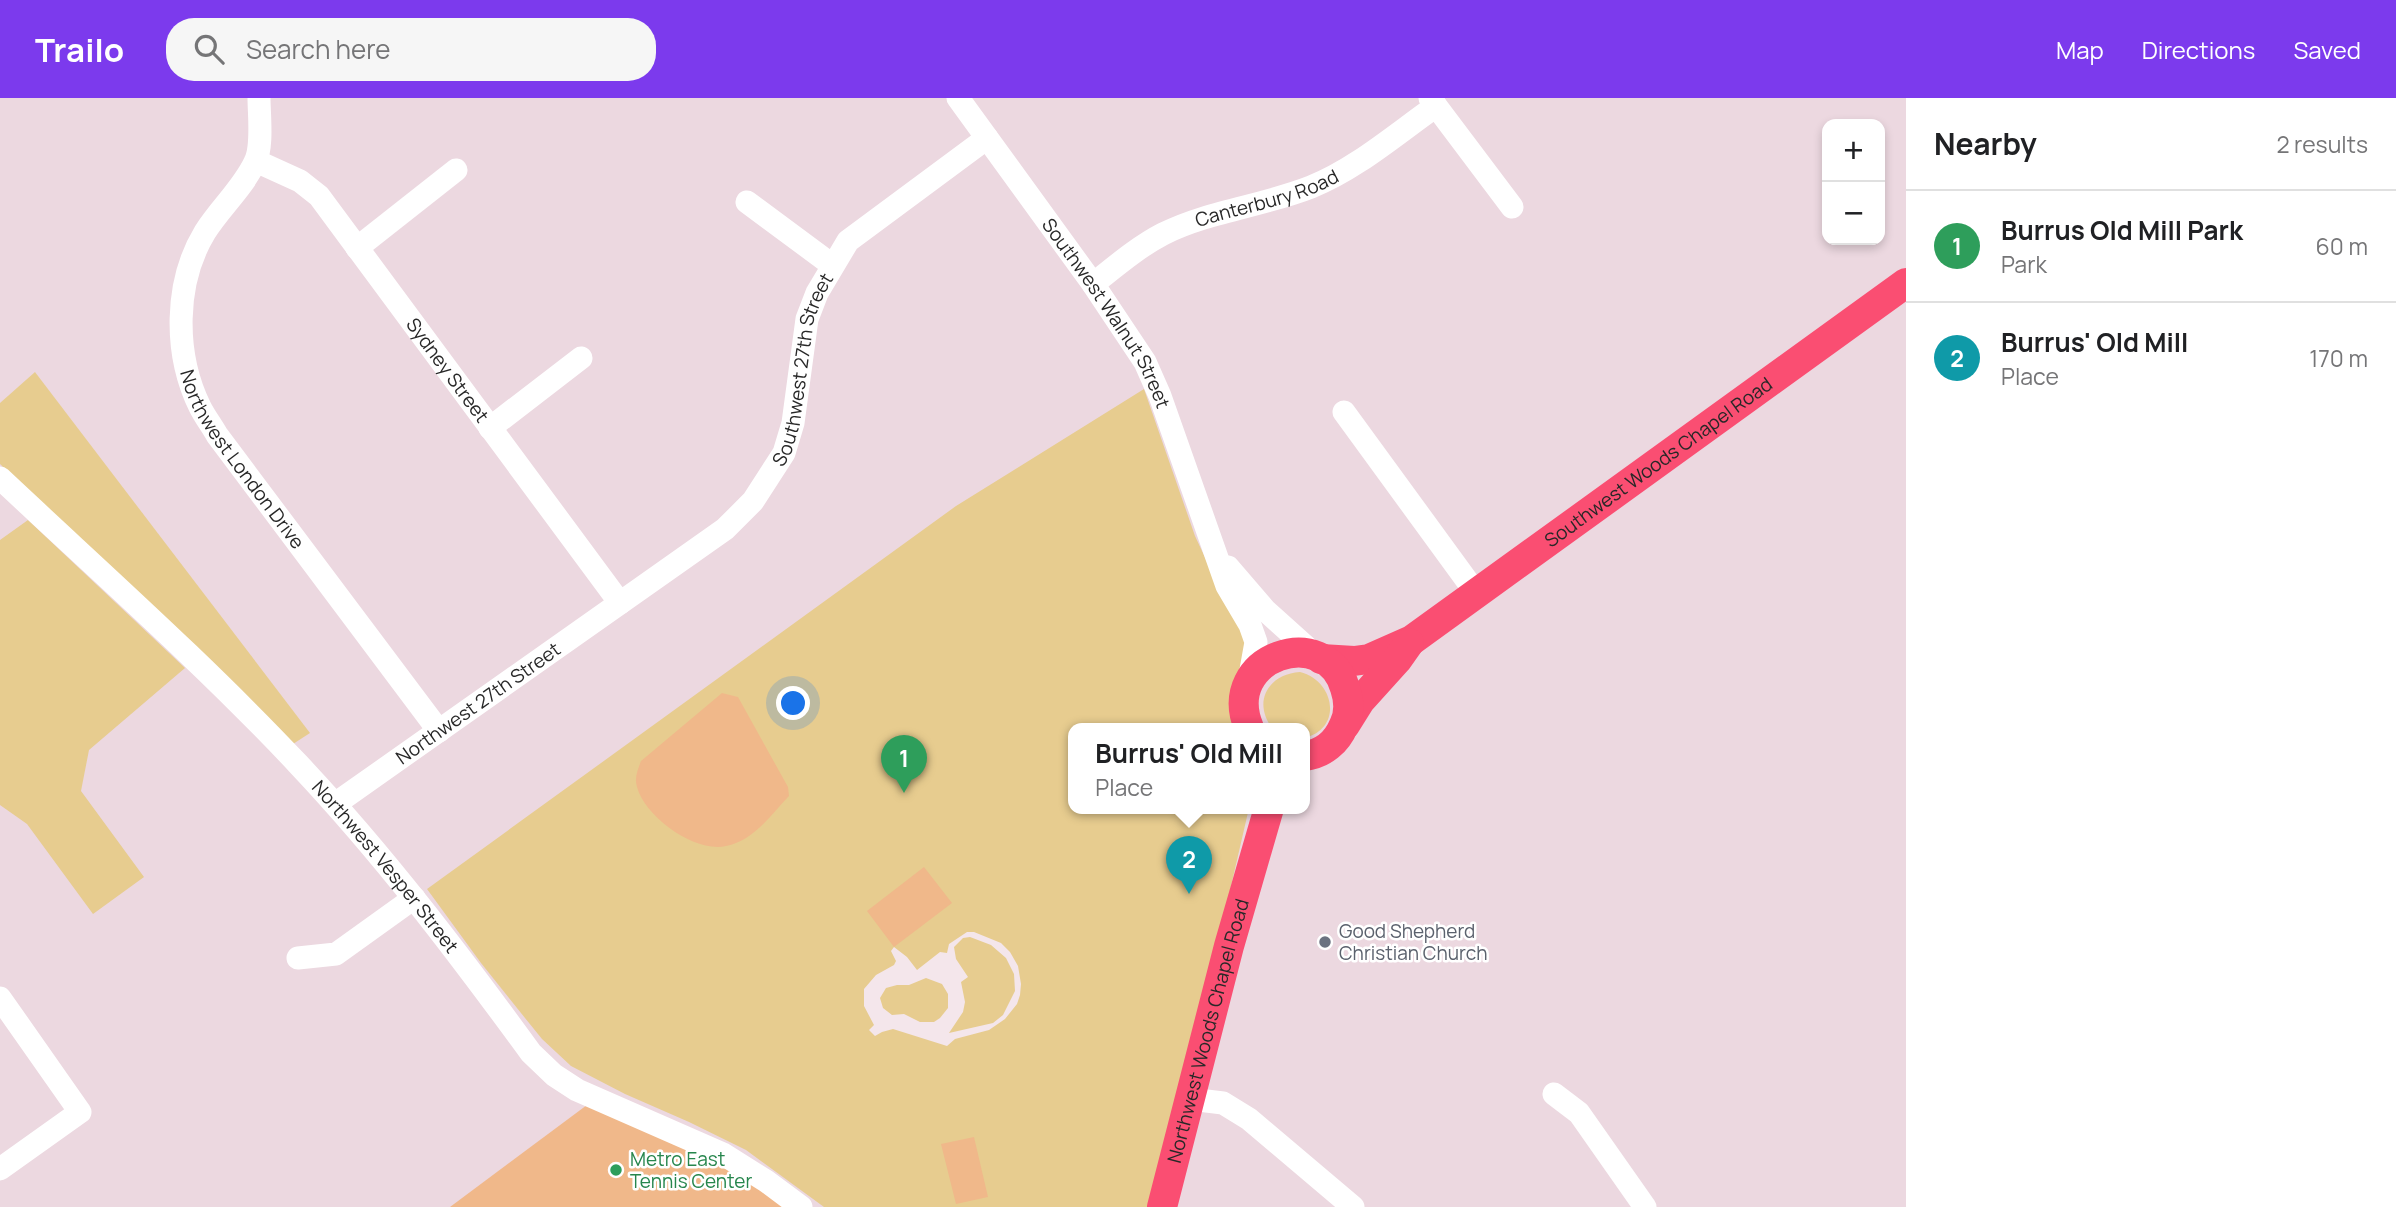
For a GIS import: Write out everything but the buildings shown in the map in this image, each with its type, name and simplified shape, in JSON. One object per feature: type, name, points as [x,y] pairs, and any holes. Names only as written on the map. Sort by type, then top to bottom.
[{"type":"main road","name":"Southwest Woods Chapel Road","points":[[1248,684],[1257,669],[1271,659],[1287,653],[1354,661],[1369,659],[1412,640],[1906,283]]},
{"type":"main road","name":"Southwest Woods Chapel Road","points":[[1340,735],[1360,701],[1412,640]]},
{"type":"main road","points":[[1310,756],[1328,747],[1340,735],[1347,719],[1349,701],[1345,684],[1335,670],[1318,656]]},
{"type":"main road","points":[[1247,723],[1244,700],[1248,684]]},
{"type":"main road","name":"Northwest Woods Chapel Road","points":[[1255,814],[1255,855]]},
{"type":"main road","name":"Northwest Woods Chapel Road","points":[[1162,1207],[1229,946],[1267,814]]},
{"type":"street","points":[[256,161],[260,126],[259,98]]},
{"type":"street","name":"Southwest Walnut Street","points":[[958,98],[1093,284],[1145,362],[1160,396],[1227,586],[1256,642],[1255,659],[1248,684]]},
{"type":"street","points":[[1433,102],[1512,207]]},
{"type":"street","name":"Canterbury Road","points":[[1093,284],[1134,251],[1163,234],[1187,224],[1309,188],[1329,178],[1349,167],[1433,102]]},
{"type":"street","name":"Southwest 27th Street","points":[[620,603],[725,530],[753,500],[784,453],[793,423],[807,318],[817,293],[848,241],[987,138]]},
{"type":"street","name":"Sydney Street","points":[[256,161],[300,181],[319,196],[620,603]]},
{"type":"street","name":"Northwest London Drive","points":[[256,161],[205,232],[187,268],[180,338],[188,373],[200,407],[217,435],[439,731]]},
{"type":"street","points":[[357,248],[456,170]]},
{"type":"street","points":[[747,202],[832,265]]},
{"type":"street","points":[[490,428],[581,358]]},
{"type":"street","points":[[1345,412],[1476,593]]},
{"type":"street","name":"Northwest Vesper Street","points":[[0,478],[255,719],[335,804],[414,898],[531,1053],[554,1075],[577,1090],[723,1154],[801,1207]]},
{"type":"street","name":"Southwest Walnut Street","points":[[1216,550],[1265,610],[1318,656]]},
{"type":"street","name":"Northwest 27th Street","points":[[335,804],[620,603]]},
{"type":"street","points":[[298,958],[336,954],[414,898]]},
{"type":"street","points":[[0,998],[80,1112],[0,1169]]},
{"type":"street","points":[[1554,1094],[1579,1113],[1645,1207]]},
{"type":"street","points":[[1190,1098],[1223,1103],[1249,1119],[1353,1207]]},
{"type":"shaded area","points":[[35,372],[310,733],[293,744],[0,464],[0,403]]},
{"type":"shaded area","points":[[1144,389],[1195,536],[1247,635],[1242,723],[1068,723],[1068,814],[1248,814],[1219,938],[1150,1207],[824,1207],[746,1150],[571,1066],[542,1039],[481,963],[427,889],[956,506]]},
{"type":"shaded area","points":[[28,520],[185,668],[89,750],[81,791],[144,877],[93,914],[27,824],[0,805],[0,540]]},
{"type":"shaded area","points":[[1300,672],[1312,677],[1327,694],[1330,705],[1325,725],[1310,736],[1310,723],[1269,723],[1266,718],[1264,699],[1267,691],[1272,683],[1289,674]]},
{"type":"shaded area","points":[[722,693],[738,697],[788,787],[789,796],[745,839],[714,847],[686,838],[661,821],[642,798],[636,780],[641,761]]},
{"type":"shaded area","points":[[924,867],[952,903],[894,947],[867,911]]},
{"type":"shaded area","points":[[967,932],[974,932],[1001,943],[1010,952],[1018,966],[1021,984],[1017,1004],[1005,1019],[989,1030],[955,1039],[947,1046],[893,1029],[875,1036],[869,1030],[874,1025],[864,1006],[864,989],[876,975],[894,965],[896,961],[891,951],[894,947],[907,957],[917,970],[940,952],[947,953],[949,944]],"holes":[[[970,937],[991,945],[1006,958],[1014,974],[1015,991],[1003,1015],[993,1023],[949,1033],[963,1012],[965,1002],[961,982],[968,977],[956,959],[954,947],[963,938]],[[926,978],[942,984],[948,994],[948,1008],[940,1018],[934,1022],[920,1022],[904,1014],[892,1015],[883,1008],[880,998],[886,988],[909,985]]]},
{"type":"shaded area","name":"Metro East Tennis Center","points":[[587,1105],[703,1154],[789,1207],[450,1207]]},
{"type":"shaded area","points":[[974,1137],[988,1197],[956,1204],[941,1144]]},
{"type":"place","name":"Burrus Old Mill Park","points":[[904,793]]},
{"type":"place","name":"Burrus' Old Mill","points":[[1189,894]]},
{"type":"place","name":"Good Shepherd Christian Church","points":[[1325,942]]},
{"type":"place","name":"Metro East Tennis Center","points":[[616,1170]]}]
